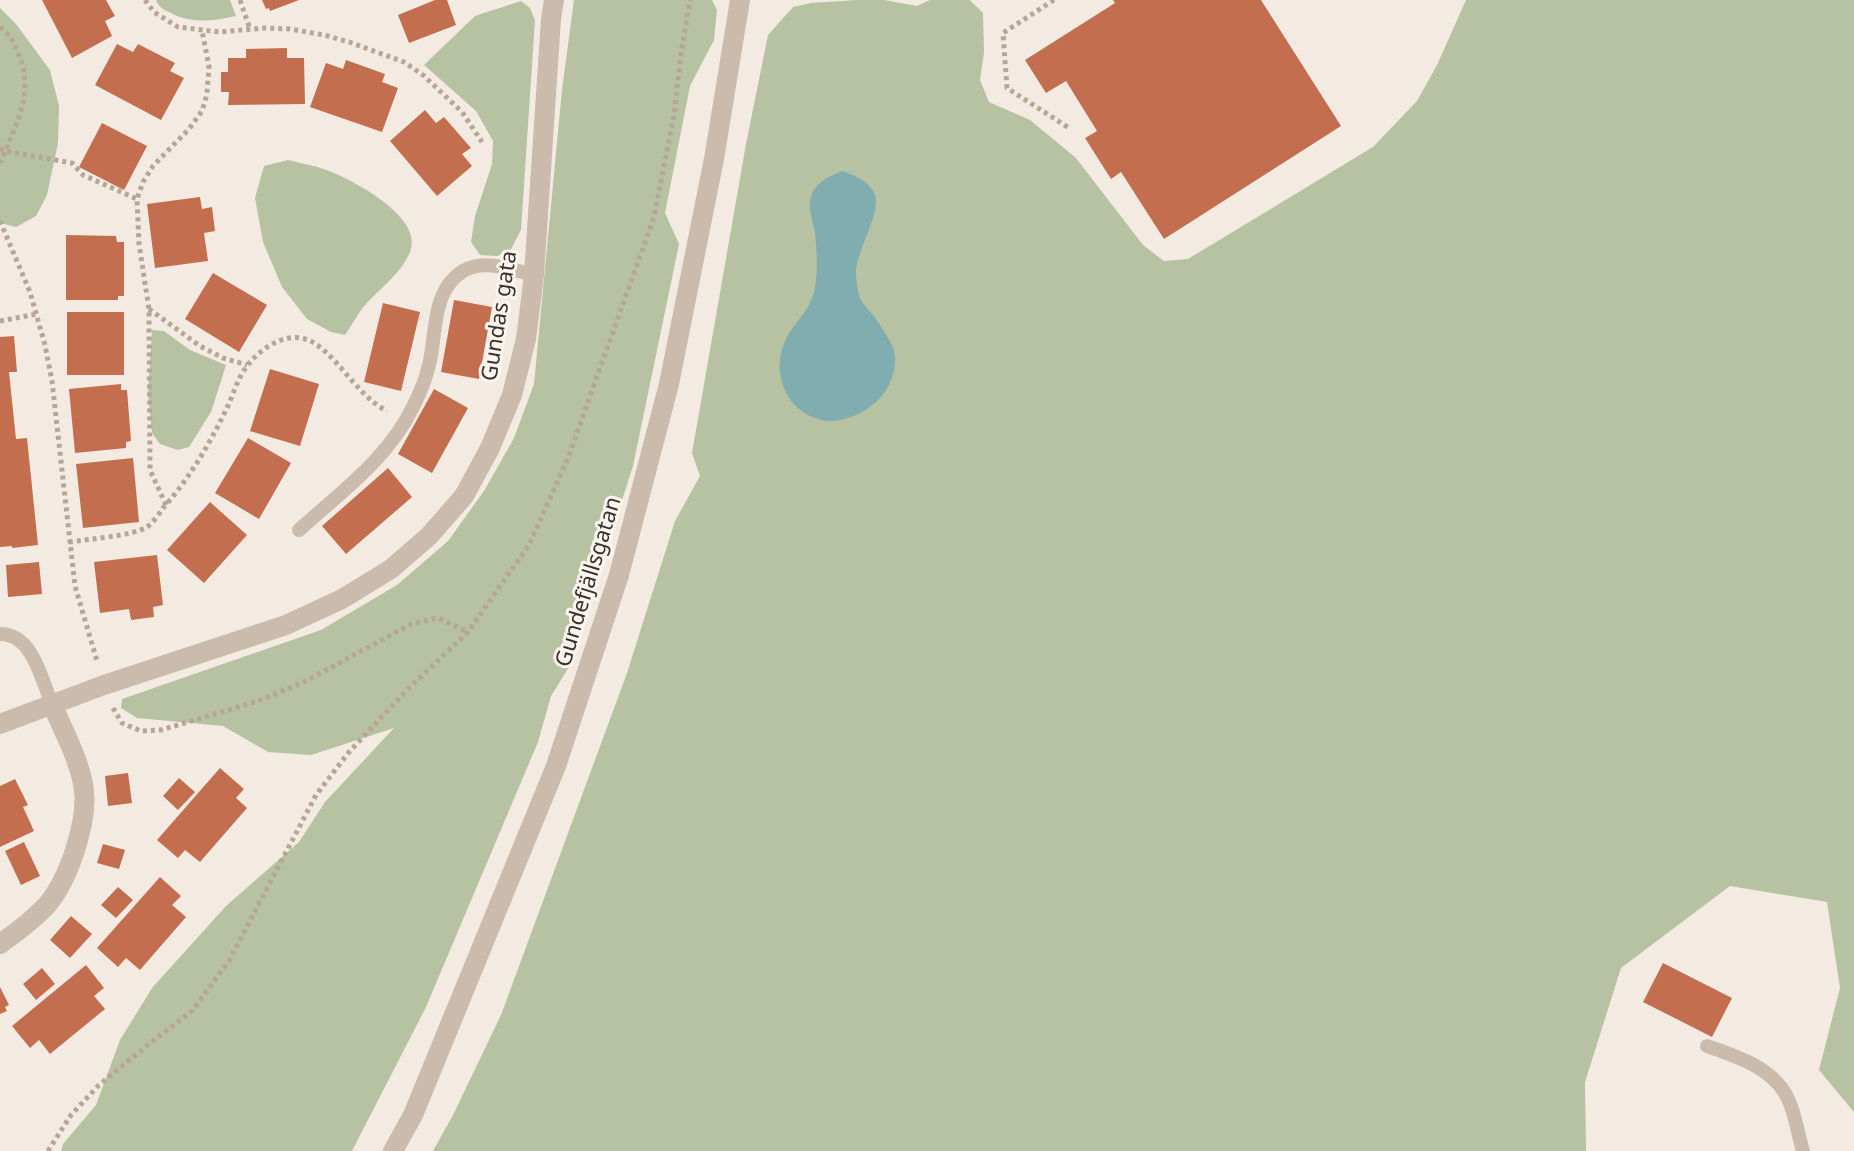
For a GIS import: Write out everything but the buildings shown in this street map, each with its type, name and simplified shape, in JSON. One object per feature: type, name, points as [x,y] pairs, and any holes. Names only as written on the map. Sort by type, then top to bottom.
[{"type":"street","name":"Gundas gata","points":[[0,724],[104,685],[286,625],[342,599],[391,569],[429,536],[464,496],[490,448],[512,395],[526,339],[534,275],[554,0]]},
{"type":"street","name":"Gundefjällsgatan","points":[[393,1151],[413,1115],[556,766],[619,575],[669,384],[714,159],[740,0]]},
{"type":"street","points":[[0,944],[24,927],[48,903],[65,876],[77,846],[83,818],[84,787],[52,704]]},
{"type":"lane","points":[[299,530],[372,465],[392,443],[415,405],[429,366],[435,317],[441,297],[450,283],[462,271],[474,266],[492,265],[534,275]]},
{"type":"lane","points":[[0,634],[21,640],[30,651],[52,704]]},
{"type":"lane","points":[[1707,1046],[1744,1059],[1770,1075],[1789,1100],[1803,1151]]},
{"type":"path","points":[[145,0],[154,12],[178,27],[220,32],[290,29],[324,35],[404,62],[423,75],[462,112],[482,142]]},
{"type":"path","points":[[240,0],[250,30]]},
{"type":"path","points":[[48,1151],[71,1115],[99,1085],[192,1011],[229,961],[316,795],[349,752],[409,688],[468,632],[529,545],[568,458],[654,217],[674,115],[690,0]]},
{"type":"path","points":[[1054,0],[1003,33],[1007,88],[1069,128]]},
{"type":"path","points":[[0,27],[10,36],[24,66],[26,83],[20,117],[2,150],[0,163]]},
{"type":"path","points":[[166,505],[150,470],[149,309],[139,244],[137,199],[153,166],[202,111],[209,66],[202,31]]},
{"type":"path","points":[[2,150],[72,163],[83,175],[137,199]]},
{"type":"path","points":[[0,221],[37,314],[52,381],[75,586],[104,685],[122,723],[141,731],[161,730],[258,701],[306,681],[411,624],[438,618],[468,632]]},
{"type":"path","points":[[149,309],[200,346],[223,358],[247,365]]},
{"type":"path","points":[[0,321],[37,314]]},
{"type":"path","points":[[69,542],[122,535],[147,526],[196,465],[247,365],[280,340],[294,337],[318,346],[377,407],[405,421]]},
{"type":"green space","points":[[156,0],[230,0],[236,16],[211,20],[186,19],[164,9]]},
{"type":"green space","points":[[574,0],[712,0],[717,10],[714,40],[690,86],[665,213],[679,244],[633,466],[569,667],[551,696],[538,742],[426,1007],[352,1151],[61,1151],[63,1144],[96,1105],[120,1040],[152,988],[226,906],[299,842],[325,802],[394,728],[311,755],[268,752],[223,726],[137,718],[121,708],[122,699],[321,630],[397,585],[448,541],[484,491],[514,438],[534,384],[562,90]]},
{"type":"green space","points":[[884,0],[917,6],[930,0],[970,0],[983,13],[984,53],[980,80],[989,102],[1030,120],[1076,158],[1143,245],[1164,261],[1188,259],[1373,147],[1417,101],[1466,0],[1854,0],[1854,1112],[1819,1070],[1840,988],[1827,902],[1730,886],[1621,968],[1585,1082],[1586,1151],[433,1151],[501,1015],[627,673],[675,521],[700,476],[692,453],[768,35],[793,7]]},
{"type":"green space","points":[[521,1],[530,8],[535,20],[521,230],[510,251],[497,256],[480,255],[471,242],[475,216],[492,164],[493,141],[476,111],[424,65],[475,16]]},
{"type":"green space","points":[[0,8],[16,24],[50,70],[59,106],[58,143],[47,195],[36,216],[16,227],[0,223]]},
{"type":"green space","points":[[288,160],[324,169],[367,190],[396,213],[407,226],[412,239],[410,252],[402,266],[363,308],[345,335],[331,332],[307,319],[282,287],[263,242],[255,198],[264,166]]},
{"type":"green space","points":[[152,330],[164,331],[190,350],[226,365],[211,412],[189,447],[178,450],[160,444],[152,433],[148,393]]},
{"type":"water","points":[[842,171],[866,182],[875,195],[875,212],[857,262],[857,283],[862,301],[891,343],[895,365],[889,385],[872,405],[848,418],[828,421],[808,415],[792,402],[780,375],[780,356],[814,293],[817,253],[810,206],[813,192],[821,182]]}]
